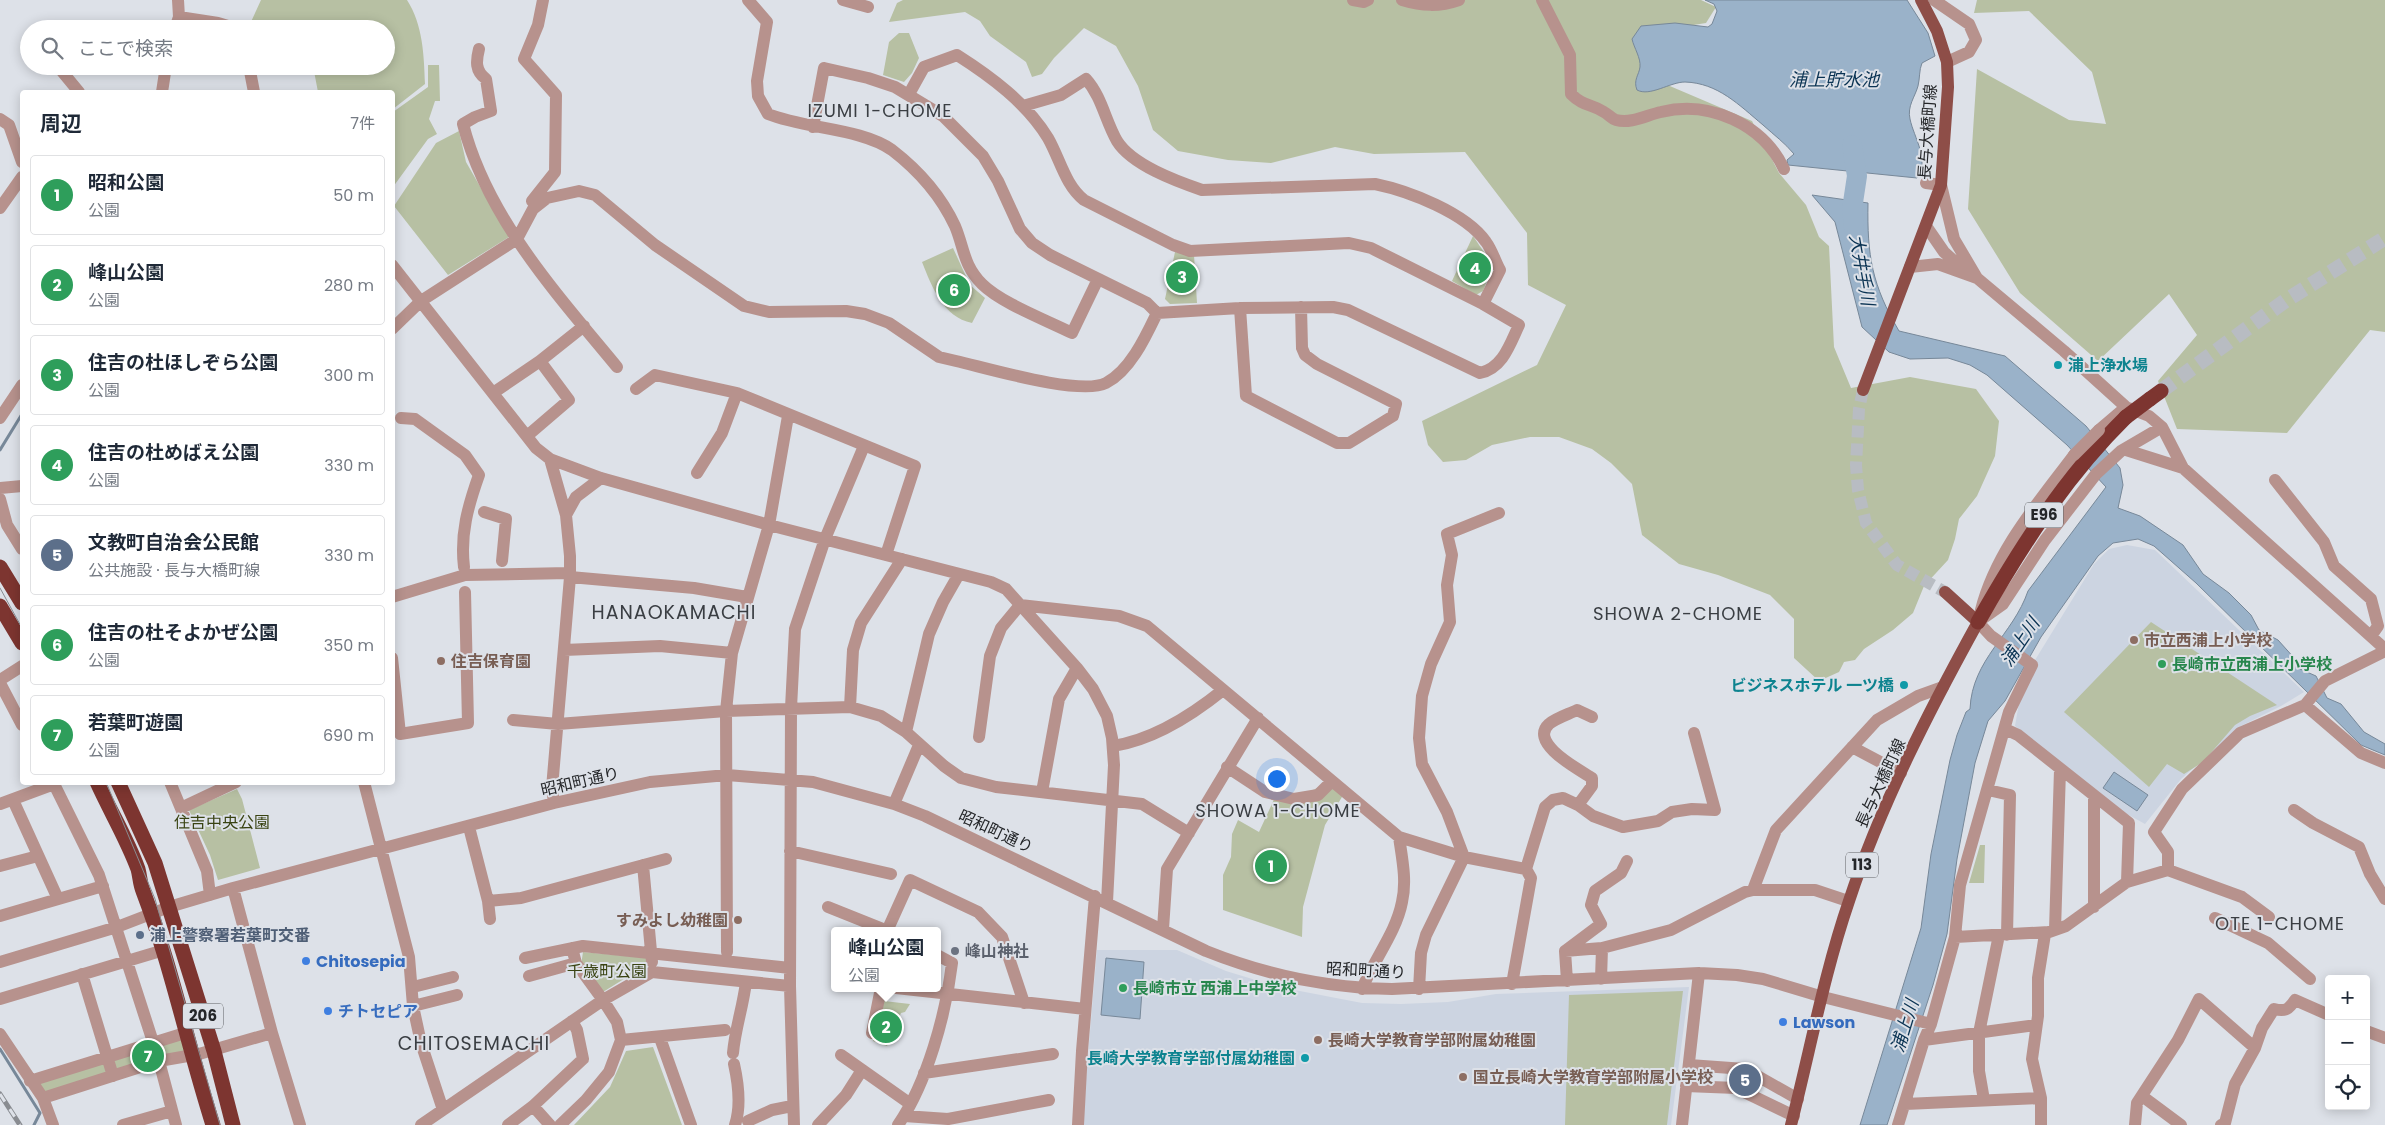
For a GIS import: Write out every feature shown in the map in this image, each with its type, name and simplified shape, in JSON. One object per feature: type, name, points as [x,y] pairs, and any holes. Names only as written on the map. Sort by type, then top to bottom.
[{"type":"highway","name":"E96","points":[[1978,622],[2056,499],[2086,465],[2113,442],[2128,416],[2157,397]]},
{"type":"highway","points":[[0,567],[20,600]]},
{"type":"highway","points":[[0,606],[20,640]]},
{"type":"highway","name":"206","points":[[98,785],[138,870],[142,889],[153,914],[191,1056],[213,1125]]},
{"type":"highway","name":"206","points":[[119,785],[155,863],[214,1051],[233,1125]]},
{"type":"main road","name":"長与大橋町線","points":[[1863,390],[1941,185],[1948,87],[1947,62],[1936,31],[1921,0]]},
{"type":"main road","points":[[1945,592],[1978,622]]},
{"type":"main road","name":"長与大橋町線","points":[[1792,1121],[1848,902],[1874,832],[1943,686],[1978,622]]},
{"type":"street","points":[[177,20],[178,0]]},
{"type":"street","points":[[532,201],[556,172],[556,95],[524,59],[538,25],[543,0]]},
{"type":"street","points":[[748,0],[767,22],[758,81],[758,96],[768,114],[813,127],[863,137],[890,148],[917,170],[936,194],[955,226],[960,248],[970,268],[982,284],[996,295],[1072,333],[1098,279]]},
{"type":"street","points":[[843,0],[868,7]]},
{"type":"street","points":[[1353,0],[1364,2],[1368,0]]},
{"type":"street","points":[[1402,0],[1426,5],[1444,6],[1459,0]]},
{"type":"street","points":[[1542,0],[1570,55],[1571,94],[1580,104],[1602,110],[1616,120],[1632,121],[1663,111],[1695,107],[1721,113],[1752,130],[1780,160],[1784,169]]},
{"type":"street","points":[[1934,0],[1969,24],[1976,40],[1969,52],[1947,62]]},
{"type":"street","points":[[479,49],[476,63],[482,76],[486,79],[491,111],[475,116],[463,124],[471,154],[484,184],[517,239],[617,367]]},
{"type":"street","points":[[813,127],[824,68],[868,78],[894,86],[910,94],[943,116],[983,156],[998,181],[1020,229],[1032,243],[1050,255],[1147,303],[1157,313],[1240,308],[1333,307],[1348,310],[1480,373],[1489,371],[1502,361],[1519,325],[1483,304],[1371,248],[1349,242],[1190,251],[1173,246],[1084,200],[1075,193],[1046,136],[1023,106],[982,71],[957,55],[924,67],[910,94]]},
{"type":"street","points":[[65,75],[77,90]]},
{"type":"street","points":[[162,90],[165,75]]},
{"type":"street","points":[[251,75],[254,90]]},
{"type":"street","points":[[1023,106],[1062,95],[1086,80],[1095,90],[1117,140],[1130,157],[1185,184],[1202,190],[1375,184],[1393,188],[1433,204],[1473,228],[1486,243],[1500,270],[1483,304]]},
{"type":"street","points":[[0,119],[9,126],[20,156]]},
{"type":"street","points":[[0,208],[5,191],[20,179]]},
{"type":"street","points":[[1926,183],[1941,185],[1954,239],[1972,276]]},
{"type":"street","points":[[395,326],[421,302],[517,239],[532,209],[547,198],[579,191],[595,195],[655,245],[750,309],[769,312],[846,311],[865,314],[889,323],[939,357],[1076,387],[1106,383],[1123,371],[1157,313]]},
{"type":"street","points":[[1926,226],[1944,252],[2064,351],[2128,416],[2149,416],[2162,427],[2183,468],[2385,650],[2326,681],[2305,705],[2240,733],[2182,789],[2154,832],[2168,852],[2168,870]]},
{"type":"street","points":[[1910,267],[1938,264],[1972,276]]},
{"type":"street","points":[[395,269],[536,448],[550,459],[601,478],[769,525],[991,582],[1006,589],[1077,668],[1093,689],[1107,716],[1113,746],[1112,799],[1101,899],[1085,1009],[1078,1125]]},
{"type":"street","points":[[1240,308],[1246,396],[1337,443],[1349,443],[1392,416],[1396,404],[1317,364],[1305,354],[1302,348],[1301,308]]},
{"type":"street","points":[[493,393],[540,361],[584,326]]},
{"type":"street","points":[[527,436],[570,400],[540,361]]},
{"type":"street","points":[[636,389],[655,375],[737,393],[788,416],[915,466],[886,555]]},
{"type":"street","points":[[0,418],[20,388]]},
{"type":"street","points":[[697,473],[722,433],[737,393]]},
{"type":"street","points":[[724,980],[726,957],[726,711],[732,653],[769,525],[788,416]]},
{"type":"street","points":[[401,418],[415,418],[465,455],[479,475],[466,517],[461,544],[464,567]]},
{"type":"street","points":[[1978,622],[1992,577],[2020,528],[2113,442],[2162,427]]},
{"type":"street","points":[[2113,442],[2183,468]]},
{"type":"street","points":[[794,1125],[790,986],[790,851],[791,708],[795,629],[825,539],[864,446]]},
{"type":"street","points":[[550,459],[566,515],[570,575],[552,788],[554,803]]},
{"type":"street","points":[[1978,622],[2003,604],[2045,540],[2086,465]]},
{"type":"street","points":[[566,515],[576,497],[601,478]]},
{"type":"street","points":[[2275,480],[2324,542],[2334,566],[2371,599],[2378,626],[2371,636]]},
{"type":"street","points":[[0,488],[20,486]]},
{"type":"street","points":[[0,499],[7,525],[20,546]]},
{"type":"street","points":[[484,512],[506,519],[502,561]]},
{"type":"street","points":[[1419,989],[1421,953],[1426,935],[1464,857],[1447,812],[1422,764],[1419,738],[1422,696],[1431,664],[1450,622],[1447,585],[1452,555],[1447,534],[1499,513]]},
{"type":"street","points":[[850,707],[853,650],[861,623],[902,559]]},
{"type":"street","points":[[906,732],[929,634],[958,574]]},
{"type":"street","points":[[395,597],[465,575],[570,575],[694,588],[747,597]]},
{"type":"street","points":[[395,716],[396,736],[468,723],[465,592]]},
{"type":"street","points":[[1020,605],[1119,616],[1147,626],[1399,837],[1464,857],[1526,869]]},
{"type":"street","points":[[979,737],[990,656],[1001,628],[1020,605]]},
{"type":"street","points":[[1898,1125],[1924,1040],[1931,1024],[1955,937],[1960,884],[2009,712],[2032,665],[1991,636],[1978,622]]},
{"type":"street","points":[[564,650],[660,646],[732,653]]},
{"type":"street","points":[[20,667],[0,682],[20,721]]},
{"type":"street","points":[[1042,792],[1059,699],[1077,668]]},
{"type":"street","points":[[1753,890],[1776,830],[1876,720],[1918,696],[1943,686]]},
{"type":"street","points":[[1113,746],[1159,731],[1207,703],[1223,690]]},
{"type":"street","points":[[2305,705],[2361,753],[2385,763]]},
{"type":"street","points":[[513,720],[558,724],[726,711],[850,707],[881,716],[906,732],[919,745],[961,778],[996,787],[1142,804],[1189,833]]},
{"type":"street","points":[[1578,805],[1592,786],[1592,778],[1549,747],[1545,739],[1545,731],[1549,724],[1577,710],[1592,717]]},
{"type":"street","points":[[1163,929],[1167,869],[1258,718]]},
{"type":"street","points":[[2005,729],[2018,735],[2129,823],[2127,882]]},
{"type":"street","points":[[1512,984],[1531,878],[1526,869],[1546,807],[1553,800],[1563,798],[1578,805],[1593,816],[1623,827],[1658,821],[1672,812],[1692,809],[1715,810],[1694,733]]},
{"type":"street","points":[[894,804],[919,745]]},
{"type":"street","points":[[1852,747],[1901,773]]},
{"type":"street","points":[[1227,767],[1265,792],[1294,799],[1318,795],[1332,781]]},
{"type":"street","points":[[2041,1125],[2041,1098],[2032,1059],[2036,1026],[2038,978],[2050,932],[2060,770]]},
{"type":"street","name":"昭和町通り","points":[[0,962],[117,927],[233,888],[470,827],[554,803],[650,782],[727,775],[813,782],[894,804],[925,816],[1206,951],[1241,965],[1314,983],[1362,989],[1419,989],[1699,973],[1737,975],[1763,979],[1823,997],[1931,1024]]},
{"type":"street","points":[[49,785],[6,802],[38,856],[58,899]]},
{"type":"street","points":[[55,785],[103,886],[153,1042]]},
{"type":"street","points":[[171,785],[207,871],[210,895]]},
{"type":"street","points":[[181,808],[230,785]]},
{"type":"street","points":[[365,785],[409,957],[413,987],[413,1006],[429,1072],[443,1110]]},
{"type":"street","points":[[1984,1100],[1979,1071],[1979,1032],[2003,935],[2010,795],[1988,790]]},
{"type":"street","points":[[2094,797],[2094,907]]},
{"type":"street","points":[[2294,810],[2313,823],[2359,847],[2381,883],[2385,899]]},
{"type":"street","points":[[470,827],[488,901],[490,919]]},
{"type":"street","points":[[1362,989],[1390,935],[1402,902],[1404,870],[1399,837]]},
{"type":"street","points":[[790,851],[891,874]]},
{"type":"street","points":[[0,866],[38,856]]},
{"type":"street","points":[[488,901],[521,898],[666,859]]},
{"type":"street","points":[[1565,951],[1601,924],[1591,905],[1596,891],[1621,873],[1627,861]]},
{"type":"street","points":[[643,865],[652,954],[652,972]]},
{"type":"street","points":[[1955,937],[2050,932],[2066,926],[2127,882],[2168,870],[2242,897],[2269,917]]},
{"type":"street","points":[[890,927],[910,880],[978,912],[1002,937],[1024,1003]]},
{"type":"street","points":[[0,916],[103,886]]},
{"type":"street","points":[[233,888],[272,1034],[300,1125]]},
{"type":"street","points":[[1565,951],[1602,948],[1671,930],[1745,892],[1753,890],[1815,890],[1848,902]]},
{"type":"street","points":[[828,908],[878,927]]},
{"type":"street","points":[[2215,918],[2268,943],[2310,980]]},
{"type":"street","points":[[525,958],[582,946],[652,954],[726,957],[790,968]]},
{"type":"street","points":[[560,1125],[586,1100],[609,1072],[621,1040],[617,1022],[576,964],[572,948]]},
{"type":"street","points":[[1601,979],[1602,948]]},
{"type":"street","points":[[0,999],[164,950]]},
{"type":"street","points":[[1565,951],[1566,981]]},
{"type":"street","points":[[941,957],[952,962],[948,994],[919,1089],[909,1103],[901,1120],[948,1119],[1049,1100]]},
{"type":"street","points":[[529,976],[576,964]]},
{"type":"street","points":[[421,1125],[603,1000],[652,972],[790,986]]},
{"type":"street","points":[[1682,1125],[1699,973]]},
{"type":"street","points":[[82,974],[108,1056],[112,1076]]},
{"type":"street","points":[[413,987],[453,977]]},
{"type":"street","points":[[735,1125],[738,1117],[737,1077],[734,1058],[735,1030],[742,1013],[746,982]]},
{"type":"street","points":[[872,1033],[880,992]]},
{"type":"street","points":[[931,992],[1085,1009]]},
{"type":"street","points":[[413,1006],[457,995]]},
{"type":"street","points":[[2134,1125],[2137,1103],[2178,1040],[2199,999],[2255,1048]]},
{"type":"street","points":[[2221,1125],[2225,1123],[2235,1084],[2255,1048],[2262,1028],[2274,1009],[2283,1012],[2289,1009],[2295,1000],[2325,1013]]},
{"type":"street","points":[[508,1125],[532,1106],[582,1059],[576,1030],[572,1021]]},
{"type":"street","points":[[1924,1040],[2036,1026]]},
{"type":"street","points":[[621,1040],[660,1038],[725,1030]]},
{"type":"street","points":[[2370,1032],[2385,1038]]},
{"type":"street","points":[[30,1080],[185,1033]]},
{"type":"street","points":[[0,1034],[42,1098],[53,1125]]},
{"type":"street","points":[[42,1098],[159,1061],[214,1051],[272,1034]]},
{"type":"street","points":[[660,1038],[692,1125]]},
{"type":"street","points":[[924,1074],[1053,1054]]},
{"type":"street","points":[[841,1055],[909,1103]]},
{"type":"street","points":[[159,1061],[176,1125]]},
{"type":"street","points":[[1688,1065],[1745,1069],[1798,1099]]},
{"type":"street","points":[[818,1125],[846,1095],[862,1070]]},
{"type":"street","points":[[1686,1086],[1736,1088],[1792,1121]]},
{"type":"street","points":[[2142,1096],[2181,1125]]},
{"type":"street","points":[[1905,1104],[2041,1098]]},
{"type":"street","points":[[532,1106],[550,1125]]},
{"type":"street","points":[[748,1121],[772,1110],[792,1106]]},
{"type":"street","points":[[126,1125],[172,1111]]},
{"type":"shaded area","name":"長崎市立西浦上小学校","points":[[2127,545],[2155,550],[2304,692],[2241,726],[2181,779],[2145,824],[2100,799],[2015,726],[2019,703],[2032,665],[2094,564],[2109,549]]},
{"type":"shaded area","points":[[1097,950],[1177,950],[1226,971],[1279,987],[1362,1003],[1448,1002],[1496,994],[1689,987],[1671,1125],[1082,1125]]},
{"type":"green space","points":[[261,0],[407,0],[419,30],[423,51],[425,84],[395,107],[395,90],[318,90],[315,75],[395,75],[395,20],[252,20]]},
{"type":"green space","points":[[903,0],[1701,0],[1716,7],[1706,23],[1637,34],[1651,78],[1752,121],[1779,173],[1806,205],[1819,237],[1829,246],[1834,347],[1851,388],[1910,377],[1976,389],[1999,421],[1995,456],[1977,496],[1959,519],[1948,560],[1924,586],[1913,613],[1893,630],[1864,649],[1855,660],[1844,662],[1839,672],[1819,681],[1794,658],[1794,619],[1770,595],[1718,575],[1679,564],[1642,535],[1632,484],[1611,463],[1592,449],[1559,437],[1530,437],[1492,445],[1466,460],[1443,462],[1428,445],[1422,421],[1537,365],[1566,305],[1528,285],[1527,233],[1465,152],[1374,154],[1335,147],[1271,163],[1228,160],[1178,151],[1153,130],[1138,86],[1116,46],[1084,28],[1054,58],[1042,74],[1032,77],[1026,62],[990,36],[980,21],[965,12],[889,22],[897,3]]},
{"type":"green space","points":[[1977,0],[2385,0],[2385,332],[2370,330],[2287,433],[2177,429],[2158,381],[2197,335],[2169,294],[2098,361],[2020,293],[1968,209],[1977,69],[2069,120],[2106,124],[2092,72],[2029,11],[1974,13]]},
{"type":"green space","points":[[899,33],[909,33],[919,58],[912,73],[904,82],[883,75],[889,42]]},
{"type":"green space","points":[[428,65],[439,65],[440,101],[435,101],[429,119],[437,134],[428,139],[395,184],[395,111],[428,87]]},
{"type":"green space","points":[[459,131],[466,162],[509,237],[448,275],[395,207],[436,143]]},
{"type":"green space","points":[[1473,236],[1487,257],[1490,267],[1483,291],[1476,295],[1452,281]]},
{"type":"green space","points":[[953,248],[970,285],[985,298],[972,323],[962,320],[946,308],[935,291],[922,262]]},
{"type":"green space","points":[[1175,252],[1194,255],[1197,303],[1170,304],[1165,299]]},
{"type":"green space","name":"長崎市立西浦上小学校","points":[[2151,622],[2277,705],[2250,716],[2235,725],[2203,762],[2184,774],[2167,764],[2149,787],[2064,712]]},
{"type":"green space","points":[[1332,781],[1345,792],[1325,825],[1303,907],[1302,937],[1223,910],[1223,875],[1231,857],[1232,834],[1238,820],[1259,832],[1276,795],[1294,799]]},
{"type":"green space","name":"住吉中央公園","points":[[237,789],[242,799],[260,868],[218,880],[210,855],[189,810]]},
{"type":"green space","points":[[1980,845],[1985,845],[1984,883],[1969,883]]},
{"type":"green space","name":"千歳町公園","points":[[583,952],[648,958],[648,964],[603,992],[581,965]]},
{"type":"green space","points":[[1683,991],[1667,1125],[1565,1125],[1569,995]]},
{"type":"green space","points":[[884,1001],[910,1004],[905,1012],[901,1013],[887,1046],[873,1041]]},
{"type":"green space","points":[[183,1036],[188,1054],[115,1073],[110,1057]]},
{"type":"green space","points":[[653,1047],[682,1125],[574,1125],[610,1087],[626,1051]]},
{"type":"green space","points":[[106,1059],[110,1075],[46,1094],[38,1081]]},
{"type":"water","name":"浦上貯水池","points":[[1705,0],[1907,0],[1928,33],[1935,56],[1922,63],[1918,86],[1909,114],[1922,156],[1921,171],[1917,178],[1788,165],[1787,160],[1794,154],[1791,150],[1727,96],[1708,86],[1685,82],[1648,92],[1637,90],[1636,80],[1640,64],[1632,39],[1641,26],[1675,23],[1708,27],[1712,24],[1717,11],[1714,4]]},
{"type":"water","name":"浦上川","points":[[1812,195],[1868,203],[1870,255],[1873,270],[1883,299],[1899,331],[2005,356],[2086,426],[2120,468],[2123,485],[2118,508],[2140,516],[2183,545],[2203,574],[2229,593],[2251,615],[2259,630],[2278,640],[2296,660],[2300,669],[2316,676],[2327,698],[2341,704],[2364,732],[2385,744],[2385,755],[2361,745],[2196,583],[2154,546],[2138,539],[2113,543],[2098,556],[2041,637],[2005,701],[1988,721],[1975,763],[1957,859],[1947,934],[1933,985],[1887,1125],[1860,1125],[1921,928],[1931,854],[1950,760],[1966,712],[1970,709],[1972,691],[1985,661],[2013,621],[2028,591],[2106,487],[2067,445],[1987,375],[1970,365],[1948,358],[1910,359],[1889,352],[1862,327],[1835,222]]},
{"type":"water","points":[[2114,772],[2148,795],[2137,811],[2103,788]]},
{"type":"water","name":"長崎市立 西浦上中学校","points":[[1106,958],[1144,962],[1140,1019],[1101,1015]]},
{"type":"waterway","name":"大井手川","points":[[1852,145],[1857,176],[1852,209],[1854,228]]},
{"type":"waterway","points":[[0,450],[20,417]]},
{"type":"waterway","points":[[0,1049],[40,1113],[34,1125]]},
{"type":"tunnel","points":[[2161,391],[2285,301],[2385,238]]},
{"type":"tunnel","points":[[1863,390],[1859,409],[1856,465],[1858,490],[1866,523],[1897,565],[1945,592]]},
{"type":"tram line","points":[[0,588],[20,624]]},
{"type":"tram line","points":[[107,785],[155,899],[220,1125]]},
{"type":"railway","points":[[0,1094],[20,1125]]},
{"type":"place","name":"住吉の杜めばえ公園","points":[[1475,268]]},
{"type":"place","name":"住吉の杜ほしぞら公園","points":[[1182,277]]},
{"type":"place","name":"住吉の杜そよかぜ公園","points":[[954,290]]},
{"type":"place","name":"浦上浄水場","points":[[2058,365]]},
{"type":"place","name":"市立西浦上小学校","points":[[2134,640]]},
{"type":"place","name":"住吉保育園","points":[[441,661]]},
{"type":"place","name":"長崎市立西浦上小学校","points":[[2162,664]]},
{"type":"place","name":"ビジネスホテル 一ツ橋","points":[[1904,685]]},
{"type":"place","name":"昭和公園","points":[[1271,866]]},
{"type":"place","name":"すみよし幼稚園","points":[[738,920]]},
{"type":"place","name":"浦上警察署若葉町交番","points":[[140,935]]},
{"type":"place","name":"峰山神社","points":[[955,951]]},
{"type":"place","name":"Chitosepia","points":[[306,961]]},
{"type":"place","name":"長崎市立 西浦上中学校","points":[[1123,988]]},
{"type":"place","name":"チトセピア","points":[[328,1011]]},
{"type":"place","name":"Lawson","points":[[1783,1022]]},
{"type":"place","name":"峰山公園","points":[[886,1027]]},
{"type":"place","name":"長崎大学教育学部附属幼稚園","points":[[1318,1040]]},
{"type":"place","name":"若葉町遊園","points":[[148,1056]]},
{"type":"place","name":"長崎大学教育学部付属幼稚園","points":[[1305,1058]]},
{"type":"place","name":"国立長崎大学教育学部附属小学校","points":[[1463,1077]]},
{"type":"place","name":"文教町自治会公民館","points":[[1745,1080]]},
{"type":"district","name":"IZUMI 1-CHOME","points":[[880,111]]},
{"type":"district","name":"HANAOKAMACHI","points":[[674,612]]},
{"type":"district","name":"SHOWA 2-CHOME","points":[[1678,614]]},
{"type":"district","name":"SHOWA 1-CHOME","points":[[1278,811]]},
{"type":"district","name":"OTE 1-CHOME","points":[[2280,924]]},
{"type":"district","name":"CHITOSEMACHI","points":[[474,1043]]}]
